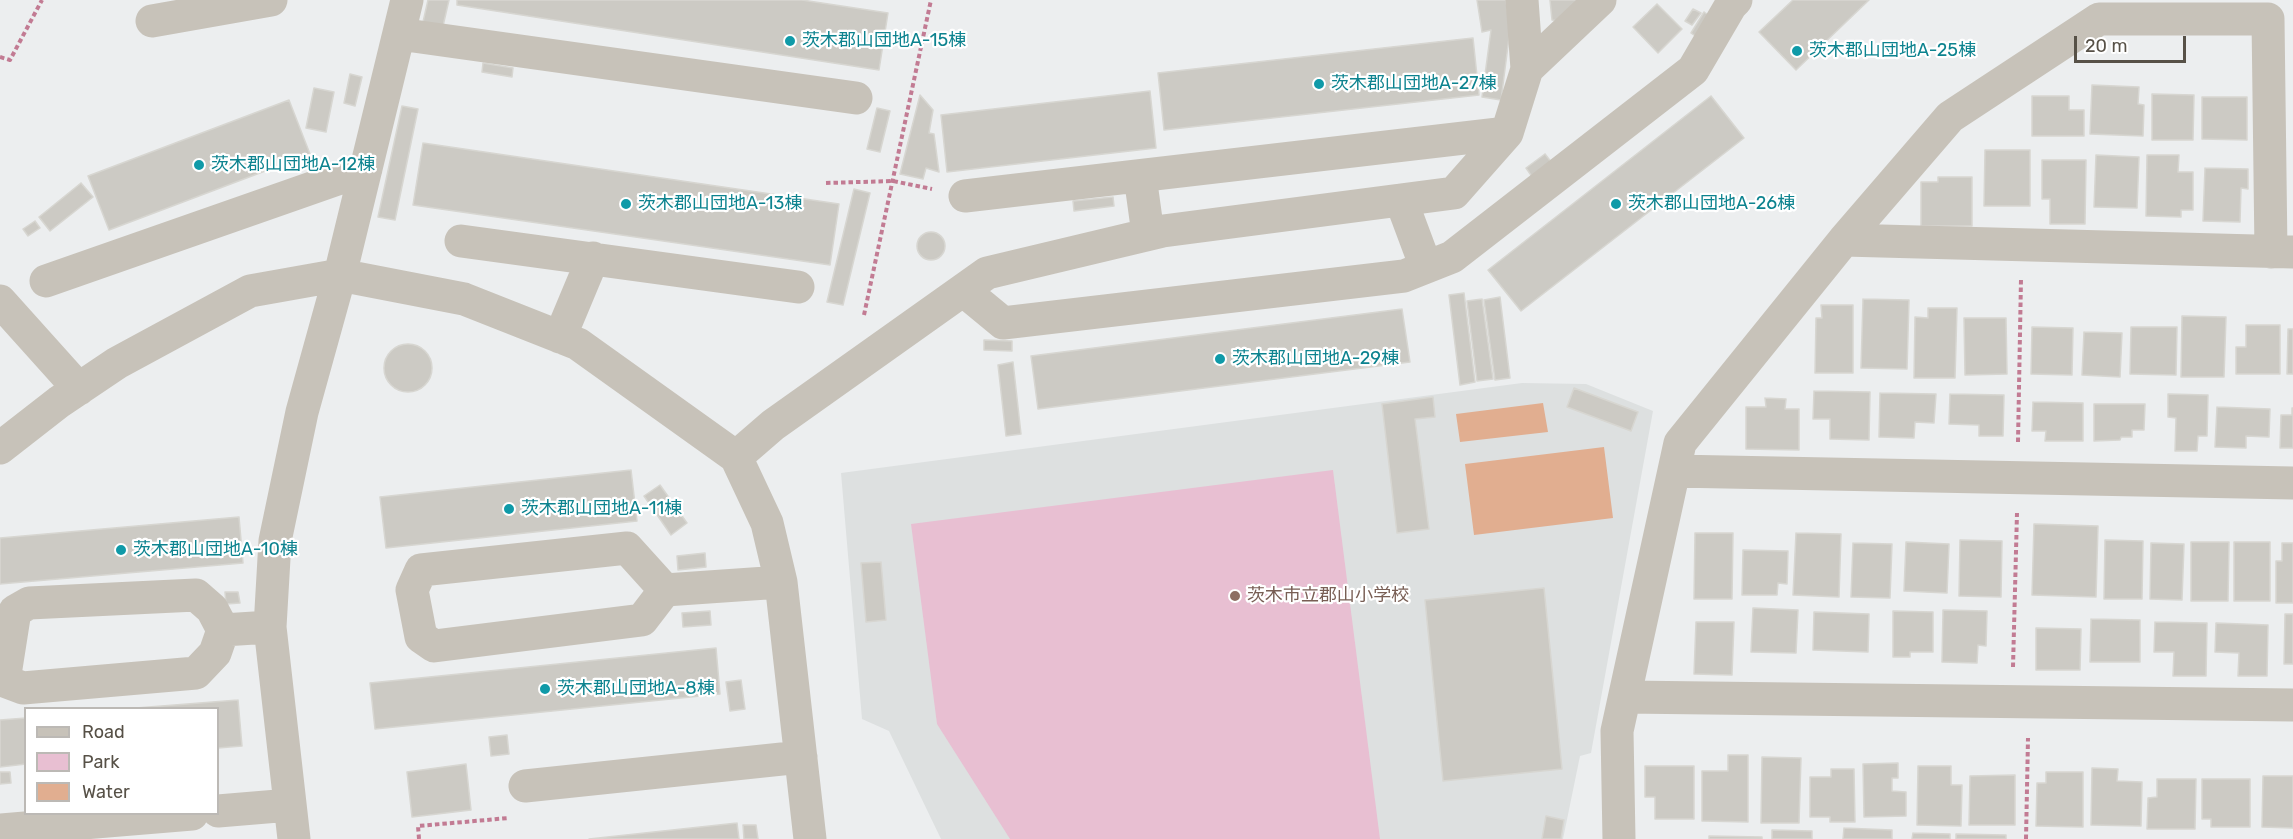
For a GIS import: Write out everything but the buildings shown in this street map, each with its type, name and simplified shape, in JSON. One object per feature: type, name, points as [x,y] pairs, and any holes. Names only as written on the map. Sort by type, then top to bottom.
[{"type":"street","points":[[152,21],[272,0]]},
{"type":"street","points":[[294,839],[270,627],[275,541],[302,412],[340,275],[407,0]]},
{"type":"street","points":[[736,457],[773,425],[987,273],[1148,234],[1454,193],[1507,132],[1527,69],[1522,0]]},
{"type":"street","points":[[1527,69],[1600,0]]},
{"type":"street","points":[[963,290],[1003,322],[1404,276],[1452,256],[1693,70],[1731,2]]},
{"type":"street","points":[[1618,839],[1617,731],[1680,443],[1844,240],[1950,117],[2099,19],[2268,19],[2282,252],[1844,240]]},
{"type":"street","points":[[399,34],[856,98]]},
{"type":"street","points":[[965,196],[1507,132]]},
{"type":"street","points":[[45,281],[366,169]]},
{"type":"street","points":[[1140,176],[1148,234]]},
{"type":"street","points":[[1401,200],[1426,267]]},
{"type":"street","points":[[461,240],[798,288]]},
{"type":"street","points":[[560,337],[593,258]]},
{"type":"street","points":[[0,447],[117,363],[250,291],[340,275],[464,299],[578,344],[736,457],[767,523],[781,582],[810,839]]},
{"type":"street","points":[[0,302],[79,389]]},
{"type":"street","points":[[1674,471],[2293,483]]},
{"type":"street","points":[[665,590],[627,548],[421,570],[412,590],[421,637],[434,646],[642,620],[665,590],[781,582]]},
{"type":"street","points":[[196,595],[212,609],[223,630],[215,653],[196,673],[23,688],[4,681],[15,611],[29,603],[196,595]]},
{"type":"street","points":[[223,630],[270,627]]},
{"type":"street","points":[[1625,697],[2293,705]]},
{"type":"street","points":[[525,786],[801,757]]},
{"type":"street","points":[[219,811],[290,805]]},
{"type":"street","points":[[0,830],[169,815]]},
{"type":"path","points":[[0,57],[10,60],[42,0]]},
{"type":"path","points":[[852,369],[931,0]]},
{"type":"path","points":[[825,183],[893,181],[965,196]]},
{"type":"path","points":[[2026,839],[2029,701]]},
{"type":"path","points":[[419,839],[417,826],[516,818],[513,789],[525,786]]},
{"type":"shaded area","name":"茨木市立郡山小学校","points":[[1522,383],[1586,384],[1653,411],[1591,753],[1580,756],[1563,839],[941,839],[889,731],[862,719],[841,473]]},
{"type":"green space","points":[[1333,470],[1380,839],[1010,839],[937,724],[911,524]]},
{"type":"water","points":[[1543,403],[1548,432],[1460,442],[1456,414]]},
{"type":"water","points":[[1604,447],[1613,518],[1474,535],[1465,464]]},
{"type":"place","name":"茨木郡山団地A-15棟","points":[[790,41]]},
{"type":"place","name":"茨木郡山団地A-25棟","points":[[1797,51]]},
{"type":"place","name":"茨木郡山団地A-27棟","points":[[1319,84]]},
{"type":"place","name":"茨木郡山団地A-12棟","points":[[199,165]]},
{"type":"place","name":"茨木郡山団地A-13棟","points":[[626,204]]},
{"type":"place","name":"茨木郡山団地A-26棟","points":[[1616,204]]},
{"type":"place","name":"茨木郡山団地A-29棟","points":[[1220,359]]},
{"type":"place","name":"茨木郡山団地A-11棟","points":[[509,509]]},
{"type":"place","name":"茨木郡山団地A-10棟","points":[[121,550]]},
{"type":"place","name":"茨木市立郡山小学校","points":[[1235,596]]},
{"type":"place","name":"茨木郡山団地A-8棟","points":[[545,689]]}]
